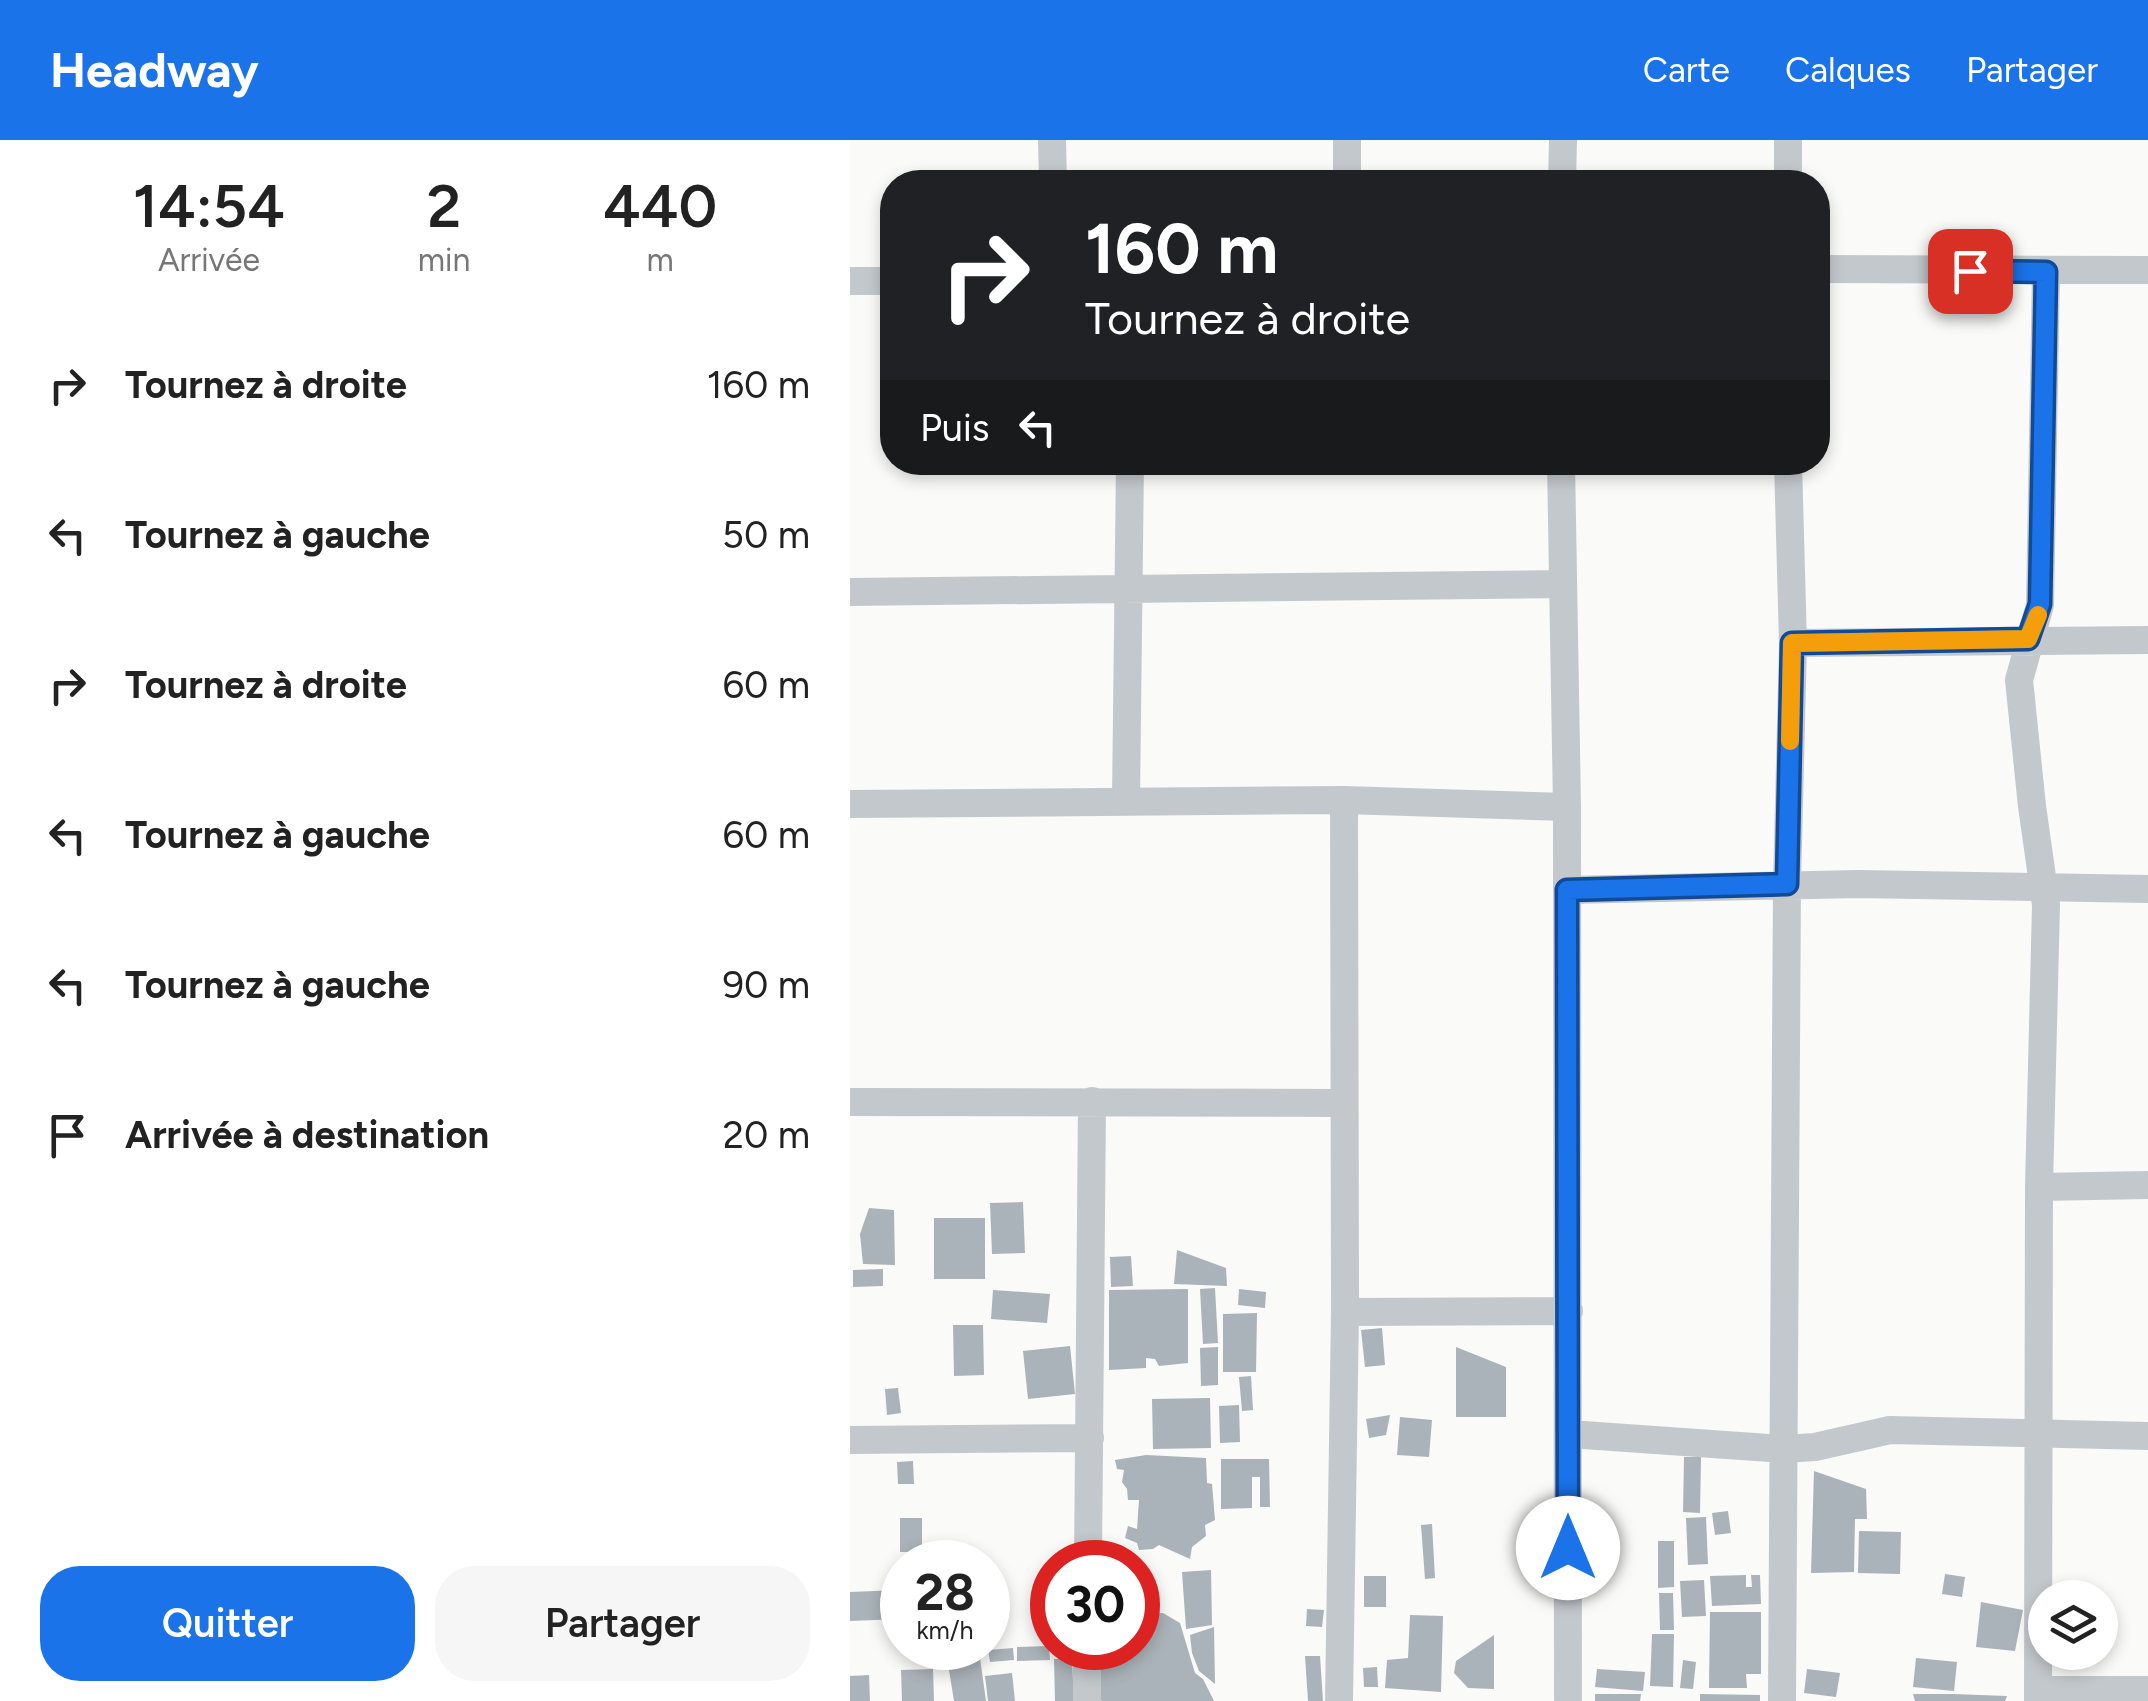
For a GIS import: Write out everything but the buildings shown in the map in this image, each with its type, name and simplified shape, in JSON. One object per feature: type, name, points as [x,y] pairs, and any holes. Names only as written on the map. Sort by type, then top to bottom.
[{"type":"street","points":[[1052,140],[1053,170]]},
{"type":"street","points":[[1347,140],[1347,170]]},
{"type":"street","points":[[1562,170],[1563,140]]},
{"type":"street","points":[[1788,140],[1788,170]]},
{"type":"street","points":[[1830,269],[2148,270]]},
{"type":"street","points":[[2046,272],[2040,604],[2021,666],[2020,699],[2044,887],[2046,956],[2037,1435],[2038,1696],[2148,1690]]},
{"type":"street","points":[[850,282],[880,282]]},
{"type":"street","points":[[1126,801],[1130,475]]},
{"type":"street","points":[[1561,475],[1567,806],[1568,1701]]},
{"type":"street","points":[[1782,1701],[1792,643],[1788,475]]},
{"type":"street","points":[[850,592],[1561,584]]},
{"type":"street","points":[[1792,643],[2148,640]]},
{"type":"street","points":[[850,804],[1344,800],[1567,806]]},
{"type":"street","points":[[1339,1701],[1344,800]]},
{"type":"street","points":[[1567,890],[1787,884],[2148,889]]},
{"type":"street","points":[[1088,1540],[1092,1101]]},
{"type":"street","points":[[850,1102],[1342,1102]]},
{"type":"street","points":[[2040,1188],[2148,1184]]},
{"type":"street","points":[[1344,1312],[1568,1310]]},
{"type":"street","points":[[1569,1434],[1783,1450],[1815,1448],[1890,1430],[2148,1436]]},
{"type":"street","points":[[850,1440],[1090,1438]]},
{"type":"street","points":[[1087,1701],[1088,1670]]},
{"type":"slow traffic","points":[[1790,741],[1792,643],[2028,639],[2038,615]]},
{"type":"route","points":[[1568,1548],[1567,890],[1787,884],[1792,643],[2028,639],[2040,604],[2046,272],[1970,271]]}]
